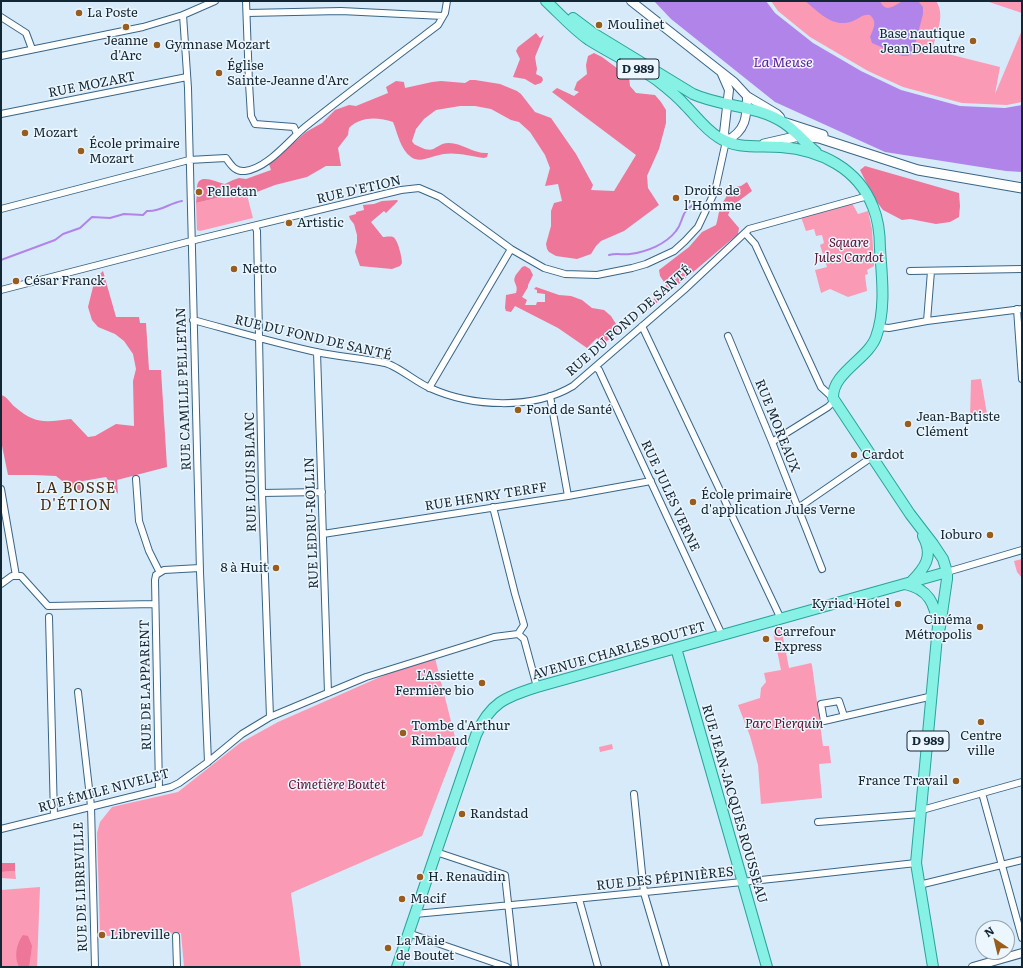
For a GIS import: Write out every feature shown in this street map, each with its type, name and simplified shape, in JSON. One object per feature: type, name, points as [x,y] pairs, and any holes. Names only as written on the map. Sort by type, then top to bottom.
[{"type":"main road","name":"D 989","points":[[546,1],[573,27],[589,39],[656,80],[672,92],[705,126],[719,137],[733,144],[753,146],[799,136],[819,138],[918,170],[1022,188]]},
{"type":"main road","name":"D 989","points":[[555,1],[593,33],[705,100],[747,109],[784,123],[834,138],[863,152]]},
{"type":"main road","points":[[784,123],[818,154]]},
{"type":"main road","points":[[753,146],[781,147],[806,151],[818,154],[834,162],[850,173],[860,184],[868,196],[876,217],[880,246],[882,290],[879,327],[875,339],[866,352],[835,384],[832,391],[833,399],[925,539],[928,550],[927,559],[922,570],[907,584]]},
{"type":"main road","points":[[910,514],[933,544],[943,560],[947,572],[946,598],[938,634]]},
{"type":"main road","name":"AVENUE CHARLES BOUTET","points":[[397,967],[469,753],[482,721],[493,708],[505,698],[537,687],[947,572]]},
{"type":"main road","points":[[907,584],[921,589],[933,605],[938,626],[938,634]]},
{"type":"main road","name":"D 989","points":[[933,967],[916,863],[938,634]]},
{"type":"main road","name":"RUE JEAN-JACQUES ROUSSEAU","points":[[676,648],[767,967]]},
{"type":"street","points":[[1,56],[143,27],[182,15],[215,1]]},
{"type":"street","points":[[246,1],[251,116],[255,124],[294,127],[297,134]]},
{"type":"street","points":[[1,209],[189,160],[226,158],[230,165],[237,171],[245,171],[259,166],[268,161],[297,134],[438,25],[445,13],[447,1]]},
{"type":"street","points":[[631,1],[734,82],[747,96],[777,114],[784,123]]},
{"type":"street","points":[[247,13],[341,11],[443,16]]},
{"type":"street","name":"RUE CAMILLE PELLETAN","points":[[182,15],[187,77],[200,568],[208,762]]},
{"type":"street","points":[[1,17],[26,33],[32,49]]},
{"type":"street","points":[[722,74],[729,90],[724,133],[726,141],[735,136],[741,130],[746,115],[747,96]]},
{"type":"street","name":"RUE MOZART","points":[[1,114],[187,77]]},
{"type":"street","name":"RUE D'ETION","points":[[1,290],[191,241],[401,190],[419,188],[440,197],[511,249],[544,268],[565,274],[597,275],[632,268],[646,264],[674,251],[698,227],[715,191],[726,141]]},
{"type":"street","name":"RUE DU FOND DE SANTÉ","points":[[193,320],[317,352],[387,364],[429,388],[460,399],[503,403],[519,402],[550,396],[573,386],[749,229],[868,196]]},
{"type":"street","name":"RUE LOUIS BLANC","points":[[256,226],[262,493],[270,717]]},
{"type":"street","points":[[745,233],[755,244],[821,387],[833,399],[828,407],[772,442]]},
{"type":"street","points":[[429,388],[511,249]]},
{"type":"street","points":[[910,271],[1022,269]]},
{"type":"street","points":[[927,321],[931,271]]},
{"type":"street","points":[[879,327],[889,328],[927,321],[1020,309],[1022,379]]},
{"type":"street","points":[[642,326],[781,619]]},
{"type":"street","name":"RUE MOREAUX","points":[[728,336],[822,568]]},
{"type":"street","name":"RUE LEDRU-ROLLIN","points":[[317,352],[328,693]]},
{"type":"street","name":"RUE JULES VERNE","points":[[595,367],[599,370],[722,635]]},
{"type":"street","points":[[550,396],[568,496]]},
{"type":"street","points":[[798,508],[872,457]]},
{"type":"street","points":[[136,479],[139,521],[149,551],[159,571],[169,569],[200,568]]},
{"type":"street","name":"RUE HENRY TERFF","points":[[323,534],[568,496],[651,481]]},
{"type":"street","points":[[1,489],[16,576]]},
{"type":"street","points":[[262,493],[322,492]]},
{"type":"street","points":[[493,507],[514,594],[524,625],[518,634],[524,639],[537,687]]},
{"type":"street","name":"AVENUE CHARLES BOUTET","points":[[947,572],[1022,550]]},
{"type":"street","name":"RUE DE LAPPARENT","points":[[159,571],[156,574],[155,580],[159,790]]},
{"type":"street","points":[[1,584],[12,576],[21,576],[48,606],[155,604]]},
{"type":"street","points":[[49,616],[54,816]]},
{"type":"street","name":"RUE ÉMILE NIVELET","points":[[1,829],[171,787],[208,762],[242,734],[270,717],[366,677],[494,637],[518,634]]},
{"type":"street","name":"RUE DE LIBREVILLE","points":[[78,692],[91,806],[93,938],[95,967]]},
{"type":"street","points":[[844,716],[933,696]]},
{"type":"street","points":[[818,822],[922,812],[1022,782]]},
{"type":"street","points":[[982,793],[1022,938]]},
{"type":"street","points":[[634,794],[644,893],[666,967]]},
{"type":"street","points":[[436,852],[505,875],[515,967]]},
{"type":"street","points":[[919,885],[1022,860]]},
{"type":"street","name":"RUE DES PÉPINIÈRES","points":[[415,914],[644,893],[916,863]]},
{"type":"street","points":[[579,899],[598,967]]},
{"type":"street","points":[[408,933],[507,967]]},
{"type":"street","points":[[176,936],[178,967]]},
{"type":"street","points":[[973,967],[1022,953]]},
{"type":"green space","points":[[771,1],[936,1],[939,7],[940,19],[938,32],[932,50],[1000,67],[995,94],[1022,30],[1022,102],[1007,105],[962,103],[903,87],[868,71],[810,37],[778,11]]},
{"type":"green space","points":[[986,1],[1022,1],[1022,13]]},
{"type":"green space","points":[[246,191],[253,218],[200,231],[197,230],[196,203]]},
{"type":"green space","name":"Square Jules Cardot","points":[[852,203],[858,214],[868,211],[872,229],[874,266],[867,270],[868,274],[865,275],[867,291],[848,297],[830,289],[821,293],[815,270],[827,267],[820,245],[824,243],[822,235],[816,236],[814,229],[806,231],[801,217]]},
{"type":"green space","points":[[981,379],[987,414],[970,418],[971,380]]},
{"type":"green space","points":[[1022,559],[1022,578],[1017,572],[1014,561]]},
{"type":"green space","name":"Parc Pierquin","points":[[780,629],[782,632],[789,668],[811,663],[812,665],[823,746],[829,746],[831,763],[819,764],[822,798],[761,804],[758,765],[750,736],[738,705],[760,698],[761,688],[766,682],[764,673],[781,670],[773,631]]},
{"type":"green space","name":"Cimetière Boutet","points":[[435,658],[457,745],[422,836],[291,893],[301,967],[184,967],[181,933],[106,936],[106,932],[100,932],[97,833],[100,822],[112,807],[178,792],[240,743],[278,722],[387,674]]},
{"type":"green space","points":[[612,744],[613,749],[600,752],[599,747]]},
{"type":"green space","points":[[15,871],[16,879],[1,878],[1,872]]},
{"type":"green space","points":[[40,887],[37,967],[1,967],[1,890]]},
{"type":"shaded area","points":[[536,33],[540,38],[544,35],[535,57],[537,69],[536,74],[542,77],[543,80],[541,83],[535,85],[525,79],[513,77],[520,59],[516,51],[518,47]]},
{"type":"shaded area","points":[[594,53],[602,57],[629,77],[630,86],[636,93],[655,95],[666,110],[666,123],[659,149],[647,176],[648,188],[659,205],[624,231],[601,241],[591,254],[577,259],[556,256],[549,252],[546,244],[551,226],[551,211],[554,203],[562,201],[558,184],[545,186],[550,168],[545,155],[530,132],[519,122],[511,120],[491,109],[475,106],[460,106],[436,110],[424,119],[416,129],[412,141],[416,145],[429,150],[444,144],[454,143],[478,152],[488,153],[487,157],[484,158],[464,154],[448,154],[419,160],[415,159],[404,150],[393,122],[381,119],[370,119],[359,121],[349,128],[348,135],[338,148],[341,166],[326,166],[307,177],[275,185],[257,192],[246,191],[196,203],[197,194],[201,193],[201,190],[197,190],[198,184],[203,179],[225,184],[239,178],[246,179],[271,170],[269,164],[306,132],[322,123],[335,110],[349,105],[356,106],[388,93],[386,87],[396,81],[404,82],[405,88],[432,82],[441,81],[465,83],[470,80],[475,80],[500,84],[517,91],[535,112],[551,118],[576,154],[593,185],[591,190],[614,191],[636,155],[552,92],[557,88],[574,96],[579,92],[574,90],[577,82],[587,74],[586,65],[588,56]]},
{"type":"shaded area","points":[[865,166],[959,193],[959,217],[950,222],[936,224],[910,219],[902,220],[883,210],[874,198],[860,170]]},
{"type":"shaded area","points":[[747,182],[752,191],[732,206],[728,215],[739,228],[738,234],[647,311],[648,303],[665,290],[666,285],[660,276],[659,270],[689,247],[702,232],[716,225],[721,206],[729,188],[741,186]]},
{"type":"shaded area","points":[[398,201],[386,213],[384,211],[371,222],[383,237],[395,238],[402,263],[400,266],[392,269],[360,266],[355,252],[357,235],[354,224],[349,216],[364,210],[363,205]]},
{"type":"shaded area","points":[[525,266],[530,269],[533,275],[522,297],[527,300],[525,305],[536,305],[537,302],[545,302],[545,294],[537,293],[537,290],[534,289],[536,287],[559,295],[571,296],[582,300],[592,308],[604,310],[611,316],[616,324],[617,333],[603,344],[597,338],[587,348],[558,328],[515,306],[511,312],[506,311],[506,295],[516,293],[517,288],[514,279],[522,267]]},
{"type":"shaded area","points":[[103,271],[116,317],[139,317],[140,323],[146,323],[149,370],[161,370],[167,467],[117,480],[118,494],[106,477],[83,481],[82,493],[66,484],[56,476],[8,475],[1,441],[1,395],[29,417],[42,421],[71,419],[88,437],[95,436],[116,424],[134,426],[133,381],[136,369],[133,354],[124,341],[115,334],[98,327],[92,320],[88,307],[95,279]]},
{"type":"shaded area","points":[[1,863],[15,863],[15,871],[1,872]]},
{"type":"shaded area","points":[[23,935],[28,936],[32,946],[29,967],[19,967],[17,963],[17,946]]},
{"type":"water","name":"La Meuse","points":[[654,1],[766,1],[775,13],[813,43],[861,71],[901,90],[960,106],[1005,108],[1022,105],[1022,172],[1006,171],[885,152],[775,102],[671,19]]},
{"type":"water","points":[[805,1],[880,1],[883,5],[889,8],[905,1],[918,1],[923,7],[923,14],[913,53],[908,56],[902,56],[872,43],[870,37],[874,20],[870,15],[865,15],[846,23],[839,23],[827,18]]},
{"type":"waterway","points":[[1,260],[55,240],[63,234],[80,228],[92,217],[110,218],[124,214],[143,215],[147,211],[161,209],[182,201]]},
{"type":"waterway","points":[[609,255],[636,253],[656,247],[672,236],[680,225],[685,212],[698,201]]},
{"type":"place","name":"La Poste","points":[[79,13]]},
{"type":"place","name":"Moulinet","points":[[599,25]]},
{"type":"place","name":"Jeanne d'Arc","points":[[126,27]]},
{"type":"place","name":"Base nautique Jean Delautre","points":[[973,41]]},
{"type":"place","name":"Gymnase Mozart","points":[[157,45]]},
{"type":"place","name":"Église Sainte-Jeanne d'Arc","points":[[219,73]]},
{"type":"place","name":"Mozart","points":[[25,133]]},
{"type":"place","name":"École primaire Mozart","points":[[81,151]]},
{"type":"place","name":"Pelletan","points":[[199,192]]},
{"type":"place","name":"Droits de l'Homme","points":[[676,198]]},
{"type":"place","name":"Artistic","points":[[289,223]]},
{"type":"place","name":"Netto","points":[[234,269]]},
{"type":"place","name":"César Franck","points":[[16,281]]},
{"type":"place","name":"Fond de Santé","points":[[518,410]]},
{"type":"place","name":"Jean-Baptiste Clément","points":[[908,424]]},
{"type":"place","name":"Cardot","points":[[854,455]]},
{"type":"place","name":"École primaire d'application Jules Verne","points":[[693,502]]},
{"type":"place","name":"Ioburo","points":[[990,535]]},
{"type":"place","name":"8 à Huit","points":[[276,568]]},
{"type":"place","name":"Kyriad Hotel","points":[[898,604]]},
{"type":"place","name":"Cinéma Métropolis","points":[[980,627]]},
{"type":"place","name":"Carrefour Express","points":[[766,639]]},
{"type":"place","name":"L'Assiette Fermière bio","points":[[482,683]]},
{"type":"place","name":"Centre ville","points":[[981,722]]},
{"type":"place","name":"Tombe d'Arthur Rimbaud","points":[[403,733]]},
{"type":"place","name":"France Travail","points":[[956,781]]},
{"type":"place","name":"Randstad","points":[[462,814]]},
{"type":"place","name":"H. Renaudin","points":[[420,877]]},
{"type":"place","name":"Macif","points":[[402,899]]},
{"type":"place","name":"Libreville","points":[[102,935]]},
{"type":"place","name":"La Maie de Boutet","points":[[388,948]]},
{"type":"district","name":"LA BOSSE D'ÉTION","points":[[76,498]]}]
